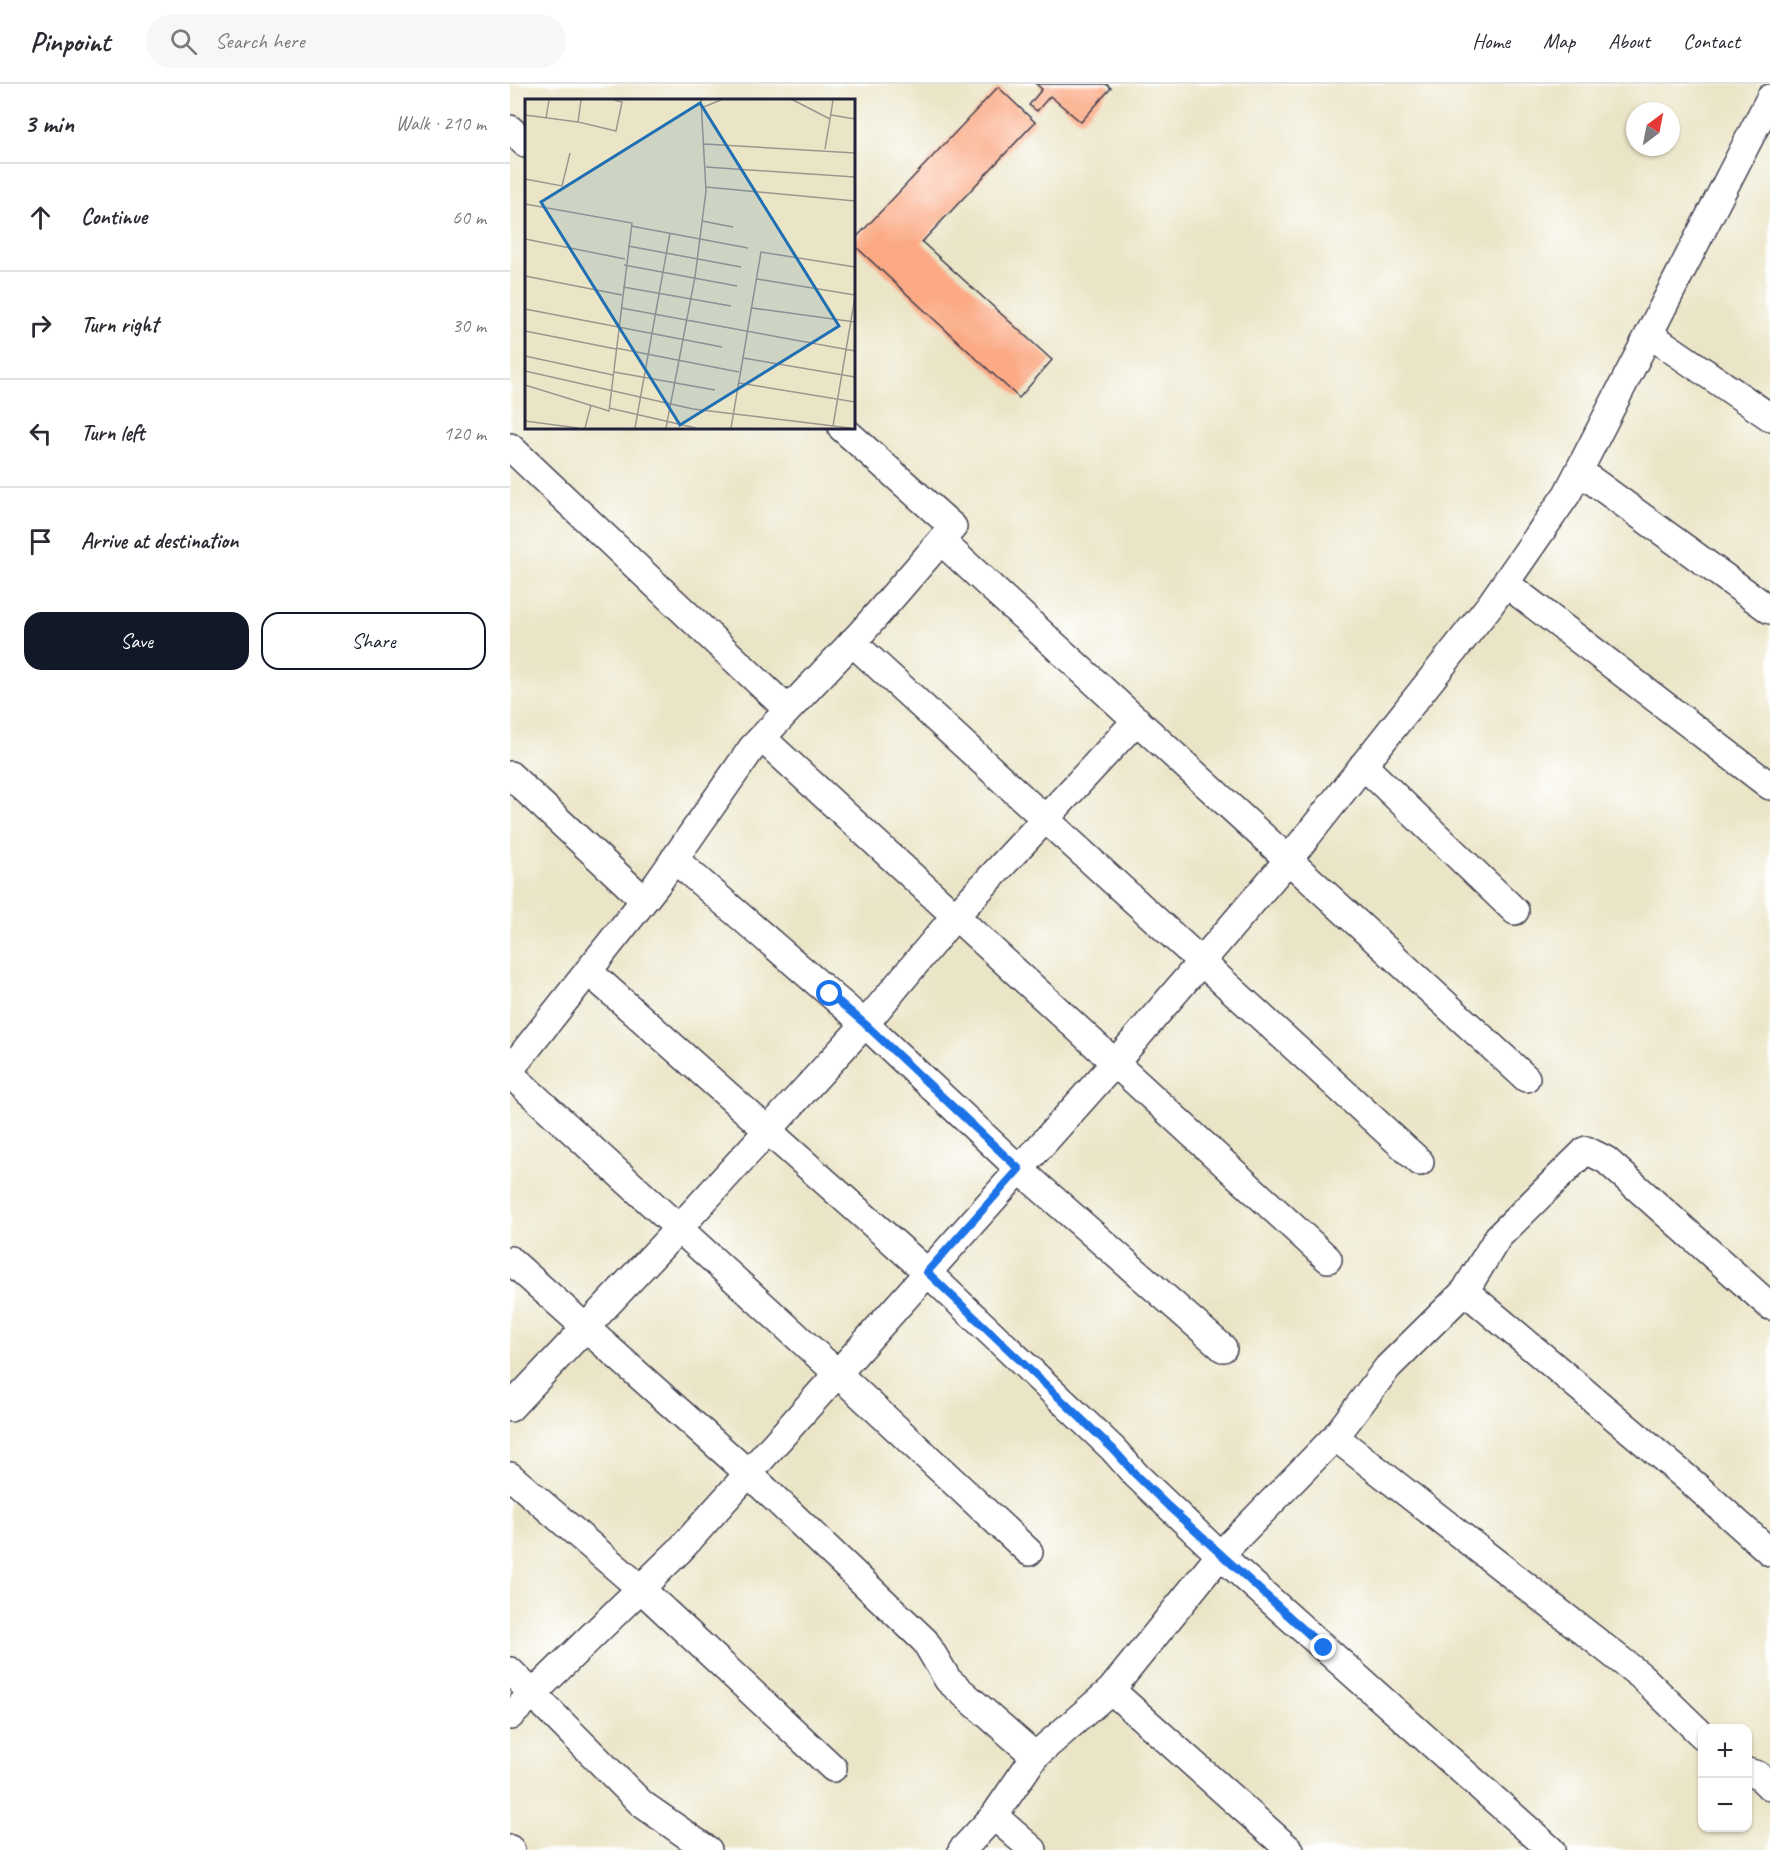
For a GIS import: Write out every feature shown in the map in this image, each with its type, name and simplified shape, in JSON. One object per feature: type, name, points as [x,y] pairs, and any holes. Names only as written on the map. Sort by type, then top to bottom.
[{"type":"street","points":[[510,1716],[680,1550],[1115,1062],[1289,859],[1363,765],[1505,583],[1568,494],[1649,334],[1766,114]]},
{"type":"street","points":[[510,129],[525,143]]},
{"type":"street","points":[[1649,334],[1770,417]]},
{"type":"street","points":[[843,429],[953,527],[852,642],[752,748],[644,900],[510,1072],[1029,1552]]},
{"type":"street","points":[[510,447],[788,710]]},
{"type":"street","points":[[1579,471],[1770,610]]},
{"type":"street","points":[[941,541],[1526,1078]]},
{"type":"street","points":[[1505,583],[1770,786]]},
{"type":"street","points":[[852,642],[1420,1162]]},
{"type":"street","points":[[510,1408],[680,1228],[865,1024],[955,916],[1137,720]]},
{"type":"street","points":[[762,738],[1328,1259]]},
{"type":"street","points":[[1363,765],[1515,910]]},
{"type":"street","points":[[510,775],[644,900]]},
{"type":"street","points":[[674,859],[865,1024],[1019,1169],[1222,1348]]},
{"type":"street","points":[[588,971],[927,1272],[1113,1449],[1136,1475],[1220,1555],[1551,1850]]},
{"type":"street","points":[[962,1850],[994,1816],[1035,1756],[1111,1690],[1220,1555],[1335,1437],[1388,1366],[1465,1291],[1498,1238],[1586,1150],[1606,1160],[1770,1306]]},
{"type":"street","points":[[510,1260],[748,1473],[925,1641],[948,1680],[1035,1756]]},
{"type":"street","points":[[1465,1291],[1695,1485],[1770,1552]]},
{"type":"street","points":[[1335,1437],[1641,1676],[1698,1730]]},
{"type":"street","points":[[510,1476],[640,1588],[833,1768]]},
{"type":"street","points":[[510,1671],[642,1804],[708,1850]]},
{"type":"street","points":[[1111,1690],[1290,1850]]},
{"type":"street","points":[[1752,1773],[1758,1775],[1770,1787]]},
{"type":"street","points":[[994,1816],[1033,1850]]},
{"type":"building","points":[[1036,84],[1106,84],[1111,88],[1081,122],[1050,96],[1037,111],[1029,105],[1042,89]]},
{"type":"building","points":[[998,87],[1035,122],[922,242],[1052,360],[1019,398],[855,246],[855,239]]},
{"type":"route","points":[[830,994],[1019,1169],[927,1272],[1113,1449],[1136,1475],[1220,1555],[1324,1648]]}]
